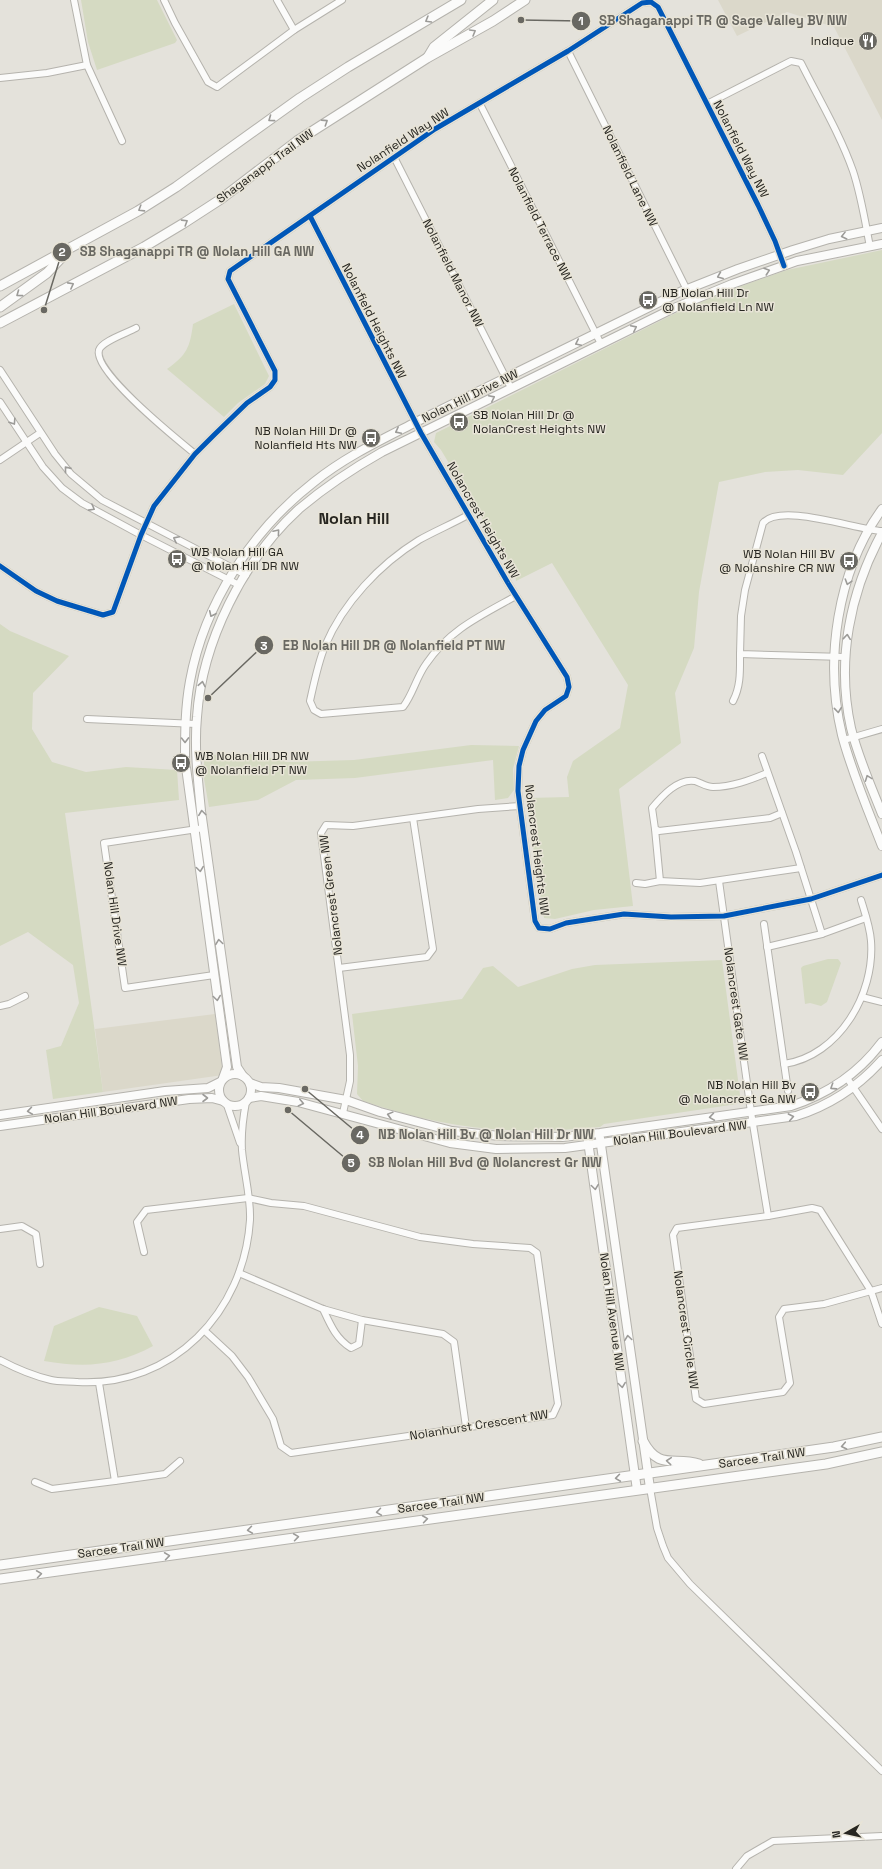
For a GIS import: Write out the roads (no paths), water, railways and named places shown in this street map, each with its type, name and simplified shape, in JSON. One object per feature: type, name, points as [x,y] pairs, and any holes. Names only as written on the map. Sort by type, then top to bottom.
[{"type":"main road","points":[[0,286],[69,250],[138,211],[176,187],[300,98],[348,67],[461,0]]},
{"type":"main road","points":[[427,58],[434,47],[493,0]]},
{"type":"main road","name":"Shaganappi Trail NW","points":[[0,323],[144,247],[184,223],[221,199],[297,141],[427,58],[493,21],[525,0]]},
{"type":"main road","points":[[0,307],[47,273],[69,250]]},
{"type":"main road","points":[[0,283],[10,280]]},
{"type":"main road","name":"Sarcee Trail NW","points":[[0,1565],[704,1466],[834,1447],[882,1437]]},
{"type":"main road","points":[[643,1441],[654,1456],[661,1460],[693,1462],[704,1466]]},
{"type":"main road","name":"Sarcee Trail NW","points":[[0,1579],[826,1464],[882,1452]]},
{"type":"street","points":[[74,0],[87,65],[122,141]]},
{"type":"street","points":[[164,0],[208,82],[217,87],[294,30],[342,0]]},
{"type":"street","points":[[277,0],[294,30]]},
{"type":"street","name":"Nolanfield Way NW","points":[[0,566],[30,587],[50,598],[103,615],[113,612],[141,535],[154,506],[195,454],[230,419],[270,387],[275,380],[275,371],[228,280],[230,271],[435,129],[568,51],[642,3],[651,2],[658,7],[758,205],[784,266]]},
{"type":"street","name":"Nolanfield Lane NW","points":[[568,51],[692,300]]},
{"type":"street","points":[[706,104],[792,61],[801,63],[841,141],[853,171],[870,246]]},
{"type":"street","points":[[0,78],[47,73],[87,65]]},
{"type":"street","name":"Nolanfield Terrace NW","points":[[480,104],[601,344]]},
{"type":"street","name":"Nolanfield Manor NW","points":[[394,157],[512,388]]},
{"type":"street","name":"Nolanfield Heights NW","points":[[310,216],[421,433]]},
{"type":"street","name":"Nolan Hill Drive NW","points":[[222,1080],[227,1067],[185,760],[185,725],[190,683],[195,658],[207,626],[229,579],[257,539],[275,517],[313,482],[336,466],[370,446],[416,422],[687,289],[780,254],[829,239],[882,228]]},
{"type":"street","name":"Nolan Hill Drive NW","points":[[243,1076],[237,1066],[204,828],[197,773],[196,724],[200,692],[210,648],[223,616],[239,585],[279,530],[316,496],[350,470],[382,452],[692,300],[784,266],[882,244]]},
{"type":"street","points":[[136,328],[103,344],[99,351],[100,361],[128,397],[195,454]]},
{"type":"street","points":[[0,370],[40,433],[71,474],[83,485],[102,500],[246,575]]},
{"type":"street","points":[[0,402],[25,442],[43,467],[62,488],[82,503],[239,585]]},
{"type":"street","points":[[0,460],[40,433]]},
{"type":"street","name":"Nolancrest Heights NW","points":[[421,433],[468,516],[567,677],[569,687],[566,696],[545,710],[536,720],[529,734],[519,766],[518,778],[520,806],[535,921],[539,928],[550,929],[566,923],[624,914],[671,917],[724,916],[811,899],[882,874]]},
{"type":"street","points":[[882,509],[877,531],[853,606],[845,657],[848,706],[854,737],[882,814]]},
{"type":"street","points":[[732,701],[739,684],[741,616],[745,590],[763,523],[767,518],[778,515],[809,517],[877,531]]},
{"type":"street","points":[[468,516],[419,540],[399,554],[358,593],[342,614],[325,645],[310,701],[314,710],[321,714],[403,708],[410,699],[416,678],[426,663],[445,641],[468,622],[516,596]]},
{"type":"street","points":[[877,531],[856,558],[842,600],[836,632],[835,657],[838,710],[844,740],[882,846]]},
{"type":"street","points":[[740,654],[845,657]]},
{"type":"street","points":[[87,719],[185,725],[196,724]]},
{"type":"street","points":[[844,740],[882,729]]},
{"type":"street","points":[[762,756],[822,934]]},
{"type":"street","points":[[660,881],[652,808],[661,798],[682,782],[694,781],[710,787],[723,787],[749,780],[767,773]]},
{"type":"street","name":"Nolancrest Green NW","points":[[342,1113],[350,1081],[350,1055],[320,833],[326,825],[353,826],[478,809],[520,806]]},
{"type":"street","points":[[655,829],[659,831],[770,818],[782,813]]},
{"type":"street","points":[[339,968],[427,957],[433,949],[413,818]]},
{"type":"street","name":"Nolan Hill Drive NW","points":[[204,828],[104,842],[125,988],[214,975]]},
{"type":"street","points":[[636,883],[645,884],[660,881],[700,883],[801,868]]},
{"type":"street","points":[[719,881],[724,916]]},
{"type":"street","points":[[784,1064],[798,1062],[829,1044],[851,1018],[862,997],[870,964],[871,942],[861,900]]},
{"type":"street","name":"Nolancrest Gate NW","points":[[724,916],[752,1117]]},
{"type":"street","points":[[767,947],[822,934],[866,918]]},
{"type":"street","points":[[764,924],[788,1091]]},
{"type":"street","points":[[0,1006],[9,1004],[25,996]]},
{"type":"street","points":[[862,997],[882,1002]]},
{"type":"street","points":[[220,1023],[230,1021]]},
{"type":"street","name":"Nolan Hill Boulevard NW","points":[[248,1100],[256,1096],[272,1097],[342,1113],[450,1143],[496,1149],[565,1148],[589,1146],[752,1117],[804,1102],[820,1095],[847,1078],[860,1067],[882,1042]]},
{"type":"street","name":"Nolan Hill Boulevard NW","points":[[250,1083],[262,1087],[286,1089],[346,1100],[380,1112],[452,1131],[500,1136],[562,1137],[752,1117],[796,1116],[807,1113],[838,1098],[854,1087],[882,1060]]},
{"type":"street","points":[[0,1360],[51,1380],[99,1383],[151,1370],[171,1359],[205,1331],[225,1302],[239,1273],[244,1256],[250,1219],[242,1148],[243,1121],[251,1088],[250,1083],[243,1076],[233,1074],[222,1080],[218,1092],[225,1103],[242,1148]]},
{"type":"street","points":[[847,1078],[882,1129]]},
{"type":"street","name":"Nolan Hill Boulevard NW","points":[[0,1115],[166,1091],[208,1088],[222,1080]]},
{"type":"street","name":"Nolan Hill Boulevard NW","points":[[0,1126],[190,1099],[212,1098],[225,1103]]},
{"type":"street","points":[[225,1103],[237,1106],[248,1100]]},
{"type":"street","points":[[752,1117],[768,1216]]},
{"type":"street","name":"Nolan Hill Avenue NW","points":[[600,1133],[650,1488]]},
{"type":"street","name":"Nolan Hill Avenue NW","points":[[587,1134],[637,1490]]},
{"type":"street","points":[[144,1252],[137,1222],[146,1210],[248,1198]]},
{"type":"street","name":"Nolanhurst Crescent NW","points":[[205,1331],[232,1356],[248,1377],[273,1419],[281,1446],[290,1453],[553,1415],[558,1404],[537,1253],[530,1248],[473,1244],[420,1237],[304,1206],[271,1203],[248,1198]]},
{"type":"street","name":"Nolancrest Circle NW","points":[[812,1208],[820,1210],[871,1291],[824,1304],[784,1309],[779,1317],[790,1383],[783,1392],[704,1404],[696,1399],[673,1235],[677,1228],[768,1216],[812,1208]]},
{"type":"street","points":[[0,1229],[22,1226],[36,1234],[40,1264]]},
{"type":"street","points":[[239,1273],[323,1308],[362,1320],[443,1334],[454,1342],[466,1427]]},
{"type":"street","points":[[882,1288],[871,1291],[882,1324]]},
{"type":"street","points":[[323,1308],[331,1328],[341,1342],[350,1348],[359,1344],[362,1320]]},
{"type":"street","points":[[99,1383],[115,1481]]},
{"type":"street","points":[[35,1482],[52,1490],[165,1474],[180,1461]]},
{"type":"street","points":[[650,1488],[660,1536],[668,1558],[690,1584],[882,1771]]},
{"type":"street","points":[[736,1869],[747,1856],[773,1841],[882,1836]]},
{"type":"place","name":"SB Shaganappi TR @ Sage Valley BV NW","points":[[521,20]]},
{"type":"place","name":"Indique","points":[[868,41]]},
{"type":"place","name":"NB Nolan Hill Dr @ Nolanfield Ln NW","points":[[648,300]]},
{"type":"place","name":"SB Shaganappi TR @ Nolan Hill GA NW","points":[[44,310]]},
{"type":"place","name":"SB Nolan Hill Dr @ NolanCrest Heights NW","points":[[459,422]]},
{"type":"place","name":"NB Nolan Hill Dr @ Nolanfield Hts NW","points":[[371,438]]},
{"type":"place","name":"WB Nolan Hill GA @ Nolan Hill DR NW","points":[[177,559]]},
{"type":"place","name":"WB Nolan Hill BV @ Nolanshire CR NW","points":[[849,561]]},
{"type":"place","name":"EB Nolan Hill DR @ Nolanfield PT NW","points":[[208,698]]},
{"type":"place","name":"WB Nolan Hill DR NW @ Nolanfield PT NW","points":[[181,763]]},
{"type":"place","name":"NB Nolan Hill Bv @ Nolan Hill Dr NW","points":[[305,1089]]},
{"type":"place","name":"NB Nolan Hill Bv @ Nolancrest Ga NW","points":[[810,1092]]},
{"type":"place","name":"SB Nolan Hill Bvd @ Nolancrest Gr NW","points":[[288,1110]]},
{"type":"district","name":"Nolan Hill","points":[[354,518]]}]
